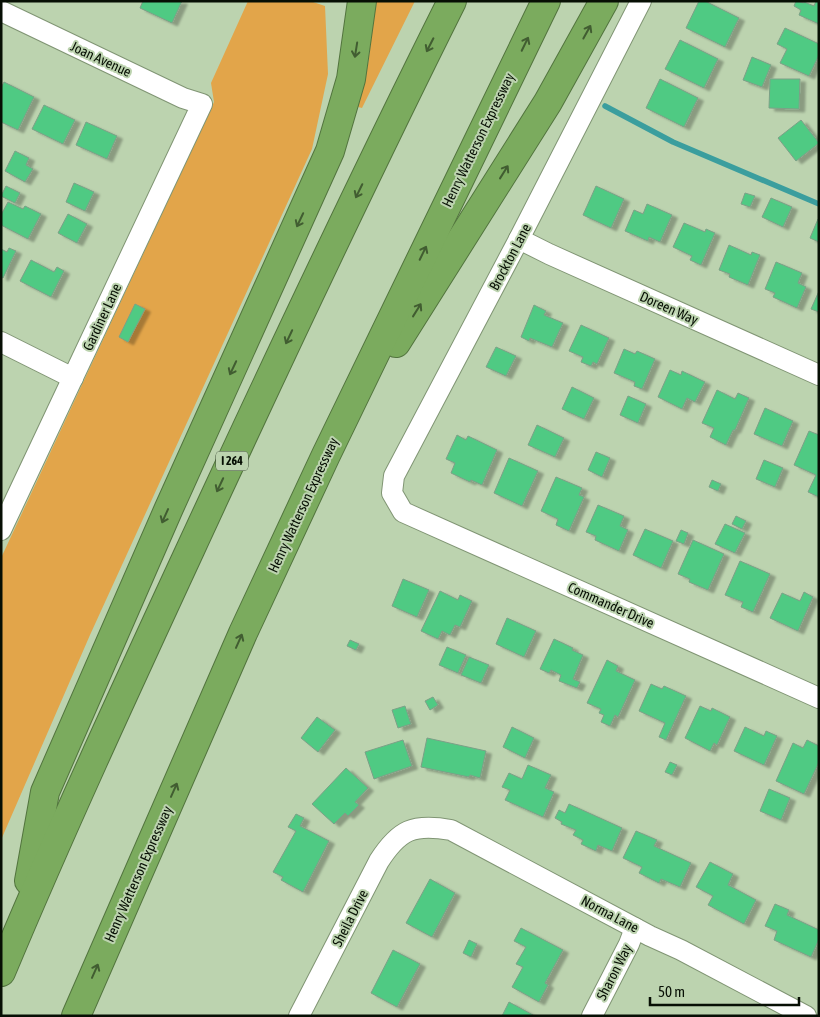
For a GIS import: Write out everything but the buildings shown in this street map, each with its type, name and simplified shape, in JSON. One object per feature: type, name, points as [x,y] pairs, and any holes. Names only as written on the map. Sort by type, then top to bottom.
[{"type":"highway","points":[[21,925],[45,792],[169,508],[330,151],[351,79],[362,1]]},
{"type":"highway","name":"I 264","points":[[1,972],[182,568],[289,337],[452,1]]},
{"type":"highway","name":"Henry Watterson Expressway","points":[[76,1016],[243,633],[326,455],[546,1]]},
{"type":"highway","points":[[326,455],[548,102],[604,1]]},
{"type":"street","name":"Brockton Lane","points":[[403,512],[392,493],[394,476],[520,240],[641,1]]},
{"type":"street","name":"Joan Avenue","points":[[1,11],[178,96],[202,104]]},
{"type":"street","name":"Gardiner Lane","points":[[1,530],[202,104]]},
{"type":"street","name":"Doreen Way","points":[[520,240],[819,375]]},
{"type":"street","points":[[1,342],[73,378]]},
{"type":"street","name":"Commander Drive","points":[[403,512],[819,698]]},
{"type":"street","name":"Norma Lane","points":[[412,830],[422,827],[451,830],[806,1016]]},
{"type":"street","name":"Sheila Drive","points":[[299,1016],[379,861],[390,844],[399,836],[412,830]]},
{"type":"street","name":"Sharon Way","points":[[592,1016],[629,944],[635,928]]},
{"type":"shaded area","points":[[248,1],[310,1],[325,6],[328,74],[312,149],[90,635],[1,840],[1,558],[214,102],[211,83]]},
{"type":"shaded area","points":[[376,1],[415,1],[362,108],[358,107],[368,64]]},
{"type":"waterway","points":[[605,106],[673,142],[819,204]]}]
